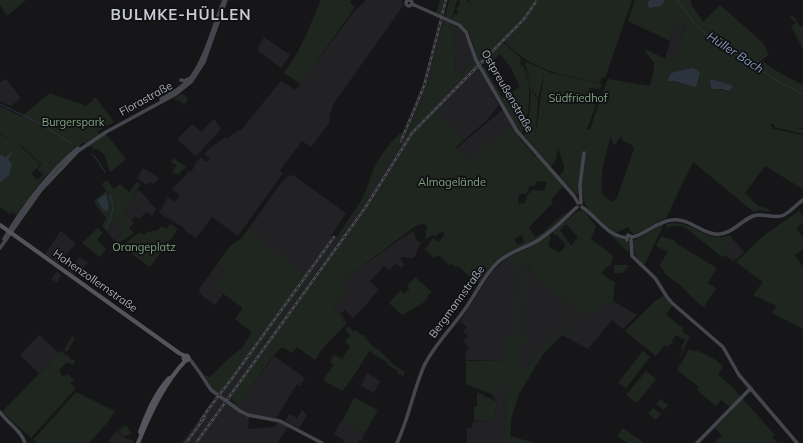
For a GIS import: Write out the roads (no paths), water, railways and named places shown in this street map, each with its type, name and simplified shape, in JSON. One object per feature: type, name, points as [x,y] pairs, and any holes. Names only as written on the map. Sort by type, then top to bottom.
[{"type":"main road","name":"Hohenzollernstraße","points":[[0,225],[186,359]]},
{"type":"main road","points":[[137,443],[152,410],[186,359]]},
{"type":"street","name":"Florastraße","points":[[0,248],[43,183],[72,154],[99,133],[171,94],[190,79],[201,60],[225,0]]},
{"type":"street","name":"Florastraße","points":[[0,244],[41,190],[78,151],[106,132],[176,94],[191,82],[204,62],[225,0]]},
{"type":"street","name":"Ostpreußenstraße","points":[[407,1],[410,1],[412,4],[455,23],[464,29],[468,36],[476,60],[517,131],[574,196],[580,205],[613,234],[630,238]]},
{"type":"street","points":[[181,80],[185,81],[190,79]]},
{"type":"street","points":[[176,94],[184,92]]},
{"type":"street","points":[[580,205],[580,185],[584,153]]},
{"type":"street","points":[[574,196],[578,197],[581,195]]},
{"type":"street","points":[[797,443],[738,373],[723,347],[668,299],[656,280],[635,259],[631,253],[630,238],[672,219],[689,222],[712,233],[724,233],[732,230],[754,216],[782,216],[803,200]]},
{"type":"street","name":"Bergmannstraße","points":[[397,443],[404,428],[426,362],[465,309],[490,271],[499,261],[508,255],[545,236],[580,205]]},
{"type":"street","name":"Hohenzollernstraße","points":[[186,359],[193,364],[212,391],[246,414],[280,421],[322,443]]},
{"type":"street","points":[[697,443],[751,388]]},
{"type":"street","points":[[0,412],[7,421],[22,434],[24,442]]},
{"type":"waterway","name":"Hüller Bach","points":[[677,0],[696,25],[709,37],[781,83],[803,94]]},
{"type":"waterway","points":[[0,104],[35,121],[73,144]]},
{"type":"waterway","points":[[92,155],[105,172]]},
{"type":"waterway","points":[[106,228],[112,212],[112,199],[110,195]]},
{"type":"railway","points":[[401,141],[424,86],[446,0]]},
{"type":"railway","points":[[196,443],[365,208],[412,133],[524,19],[537,0]]},
{"type":"railway","points":[[201,420],[334,237]]},
{"type":"railway","points":[[186,443],[205,417]]},
{"type":"district","name":"BULMKE-HÜLLEN","points":[[181,15]]},
{"type":"park label","name":"Südfriedhof","points":[[578,99]]},
{"type":"park label","name":"Burgerspark","points":[[73,123]]},
{"type":"park label","name":"Almagelände","points":[[452,183]]},
{"type":"park label","name":"Orangeplatz","points":[[144,248]]}]
